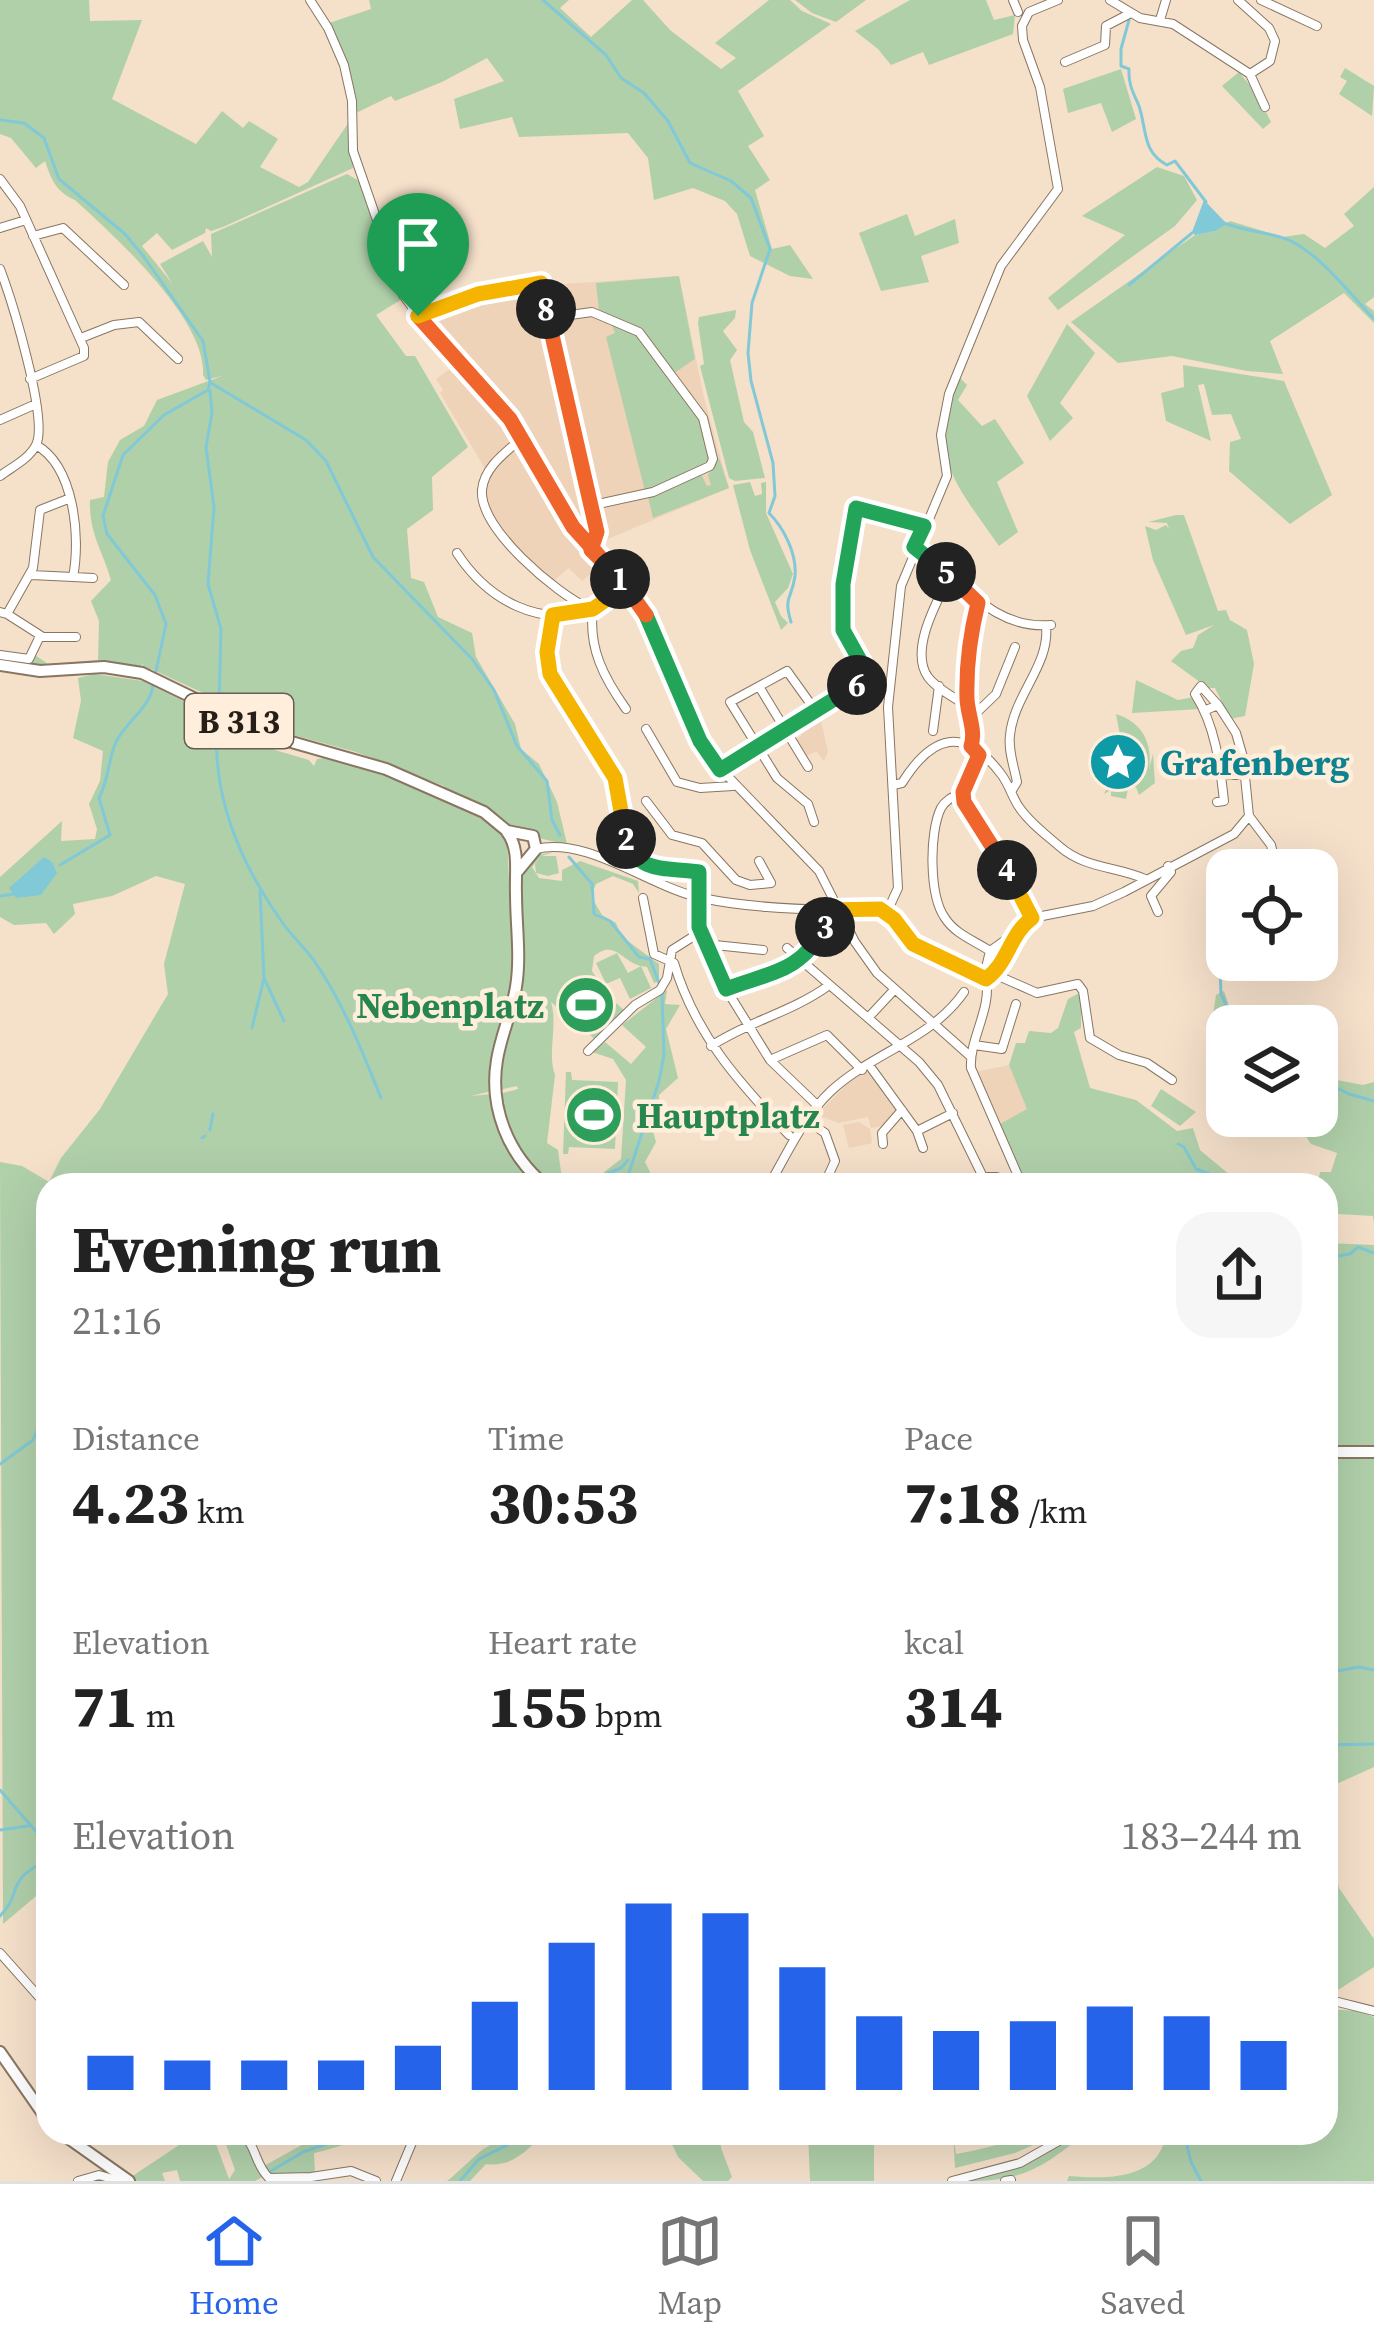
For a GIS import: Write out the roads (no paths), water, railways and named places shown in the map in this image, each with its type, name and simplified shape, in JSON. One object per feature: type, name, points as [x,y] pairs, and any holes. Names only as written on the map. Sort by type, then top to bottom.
[{"type":"main road","name":"B 313","points":[[0,665],[50,671],[104,667],[142,674],[274,737],[386,769],[440,791],[484,812],[525,844]]},
{"type":"main road","points":[[525,844],[517,872],[518,970],[498,1057],[496,1094],[508,1139],[532,1173]]},
{"type":"main road","points":[[1338,1452],[1374,1452]]},
{"type":"main road","points":[[0,2052],[36,2104]]},
{"type":"main road","points":[[77,2145],[124,2181]]},
{"type":"street","points":[[310,0],[344,65],[352,101],[353,152],[392,268],[418,316],[494,399],[573,527],[645,614],[700,741],[720,770],[819,872],[863,956],[894,991],[970,1056]]},
{"type":"street","points":[[1012,0],[1018,12]]},
{"type":"street","points":[[1110,0],[1129,14],[1181,29],[1250,74],[1265,107]]},
{"type":"street","points":[[1160,20],[1166,0]]},
{"type":"street","points":[[1238,0],[1269,28],[1275,41],[1270,61],[1250,74]]},
{"type":"street","points":[[1261,0],[1317,26]]},
{"type":"street","points":[[887,912],[898,888],[889,689],[901,586],[948,472],[941,435],[949,394],[1001,266],[1058,189],[1042,96],[1022,31],[1029,12],[1054,1]]},
{"type":"street","points":[[1064,62],[1105,45],[1106,26],[1129,14]]},
{"type":"street","points":[[0,179],[13,193],[84,353],[80,360],[30,379]]},
{"type":"street","points":[[0,228],[26,220]]},
{"type":"street","points":[[33,236],[64,228],[122,282]]},
{"type":"street","points":[[0,268],[40,428],[36,445],[0,476]]},
{"type":"street","points":[[418,316],[478,294],[541,283],[597,539],[591,550]]},
{"type":"street","points":[[548,317],[592,312],[640,332],[703,418],[713,459],[710,466],[642,495],[589,506]]},
{"type":"street","points":[[81,338],[139,322],[178,359]]},
{"type":"street","points":[[0,420],[36,404]]},
{"type":"street","points":[[522,438],[486,476],[481,494],[485,512],[509,544],[553,586],[591,608]]},
{"type":"street","points":[[36,445],[56,461],[68,499],[76,545],[73,577]]},
{"type":"street","points":[[68,499],[40,510],[31,575],[3,613],[40,636],[76,637]]},
{"type":"street","points":[[872,682],[843,630],[843,584],[854,512],[862,508],[924,526]]},
{"type":"street","points":[[914,547],[978,603],[1017,624],[1048,625],[1046,646],[1025,685],[1011,726],[1010,752],[1017,782],[1011,792]]},
{"type":"street","points":[[457,553],[473,575],[524,610],[553,615],[591,608],[625,586]]},
{"type":"street","points":[[31,575],[93,578]]},
{"type":"street","points":[[950,577],[935,606],[922,653],[926,674],[967,706]]},
{"type":"street","points":[[971,746],[967,662],[978,603]]},
{"type":"street","points":[[591,608],[598,663],[626,709]]},
{"type":"street","points":[[553,615],[547,652],[550,674],[615,778],[631,852],[648,868],[699,872]]},
{"type":"street","points":[[0,656],[29,659],[40,636]]},
{"type":"street","points":[[970,718],[996,694],[1015,646]]},
{"type":"street","points":[[814,822],[808,804],[777,778],[730,702],[787,671],[815,710]]},
{"type":"street","points":[[720,770],[850,687],[872,682],[889,689]]},
{"type":"street","points":[[933,731],[939,686]]},
{"type":"street","points":[[1217,802],[1224,801],[1221,775],[1206,710],[1195,694],[1201,686],[1236,733],[1249,817],[1272,849]]},
{"type":"street","points":[[760,688],[808,767]]},
{"type":"street","points":[[1206,710],[1218,705]]},
{"type":"street","points":[[646,729],[677,782],[700,788],[734,786]]},
{"type":"street","points":[[893,785],[902,783],[941,742],[971,746],[1000,772],[1026,816],[1070,855],[1142,881],[1158,912]]},
{"type":"street","points":[[979,755],[963,792],[968,813],[1018,885],[1032,918]]},
{"type":"street","points":[[1221,775],[1246,776]]},
{"type":"street","points":[[963,792],[945,801],[939,812],[931,862],[944,918],[957,932],[990,951]]},
{"type":"street","points":[[646,801],[672,835],[702,843],[736,880],[750,885],[771,883],[760,861]]},
{"type":"street","points":[[1242,829],[1249,817]]},
{"type":"street","points":[[1017,1173],[975,1082],[970,1056],[990,976],[1018,928],[1032,918],[1093,906],[1242,829],[1256,828]]},
{"type":"street","points":[[525,844],[586,853],[698,897],[887,912],[913,944],[990,976],[1036,992],[1078,984],[1090,1038],[1147,1063],[1172,1080]]},
{"type":"street","points":[[714,856],[699,872],[699,927],[705,944],[744,1024],[770,1060],[818,1106]]},
{"type":"street","points":[[1151,896],[1171,872],[1168,866]]},
{"type":"street","points":[[643,898],[654,954],[670,959]]},
{"type":"street","points":[[726,989],[771,976],[800,960],[824,930],[829,910]]},
{"type":"street","points":[[588,1051],[635,1005],[660,990],[672,950],[694,936],[699,927]]},
{"type":"street","points":[[990,976],[985,970],[990,951],[1004,941],[1011,943]]},
{"type":"street","points":[[705,944],[763,950]]},
{"type":"street","points":[[788,948],[938,1084],[981,1173]]},
{"type":"street","points":[[670,959],[711,1046],[789,1135]]},
{"type":"street","points":[[711,1046],[744,1024],[807,1001],[828,986]]},
{"type":"street","points":[[868,1018],[894,991]]},
{"type":"street","points":[[776,1173],[833,1089],[934,1025],[950,1013],[964,992]]},
{"type":"street","points":[[974,1046],[1002,1049],[1016,1004]]},
{"type":"street","points":[[770,1060],[827,1035],[865,1067],[902,1110],[923,1148]]},
{"type":"street","points":[[884,1144],[882,1133],[902,1110]]},
{"type":"street","points":[[917,1131],[953,1114]]},
{"type":"street","points":[[808,1121],[825,1133],[835,1161],[830,1173]]},
{"type":"street","points":[[0,1953],[36,1994]]},
{"type":"street","points":[[1338,2002],[1374,2011]]},
{"type":"street","points":[[251,2145],[269,2177],[351,2170],[376,2181]]},
{"type":"street","points":[[396,2181],[411,2145]]},
{"type":"street","points":[[953,2181],[1020,2162],[1051,2145]]},
{"type":"street","points":[[80,2180],[107,2175],[124,2181]]},
{"type":"water","points":[[1204,200],[1227,224],[1195,235],[1192,232]]},
{"type":"water","points":[[44,857],[57,873],[41,895],[16,898],[9,888]]},
{"type":"waterway","points":[[543,0],[606,55],[621,78],[644,93],[668,121],[690,163],[731,181],[751,198],[770,249],[752,303],[748,353],[773,463],[775,496],[769,513],[794,559],[788,602],[791,622]]},
{"type":"waterway","points":[[1129,20],[1121,66],[1129,69],[1149,147],[1167,165],[1175,161],[1206,202]]},
{"type":"waterway","points":[[0,120],[24,123],[44,138],[59,179],[125,234],[203,341],[208,390],[164,415],[123,455],[103,516],[107,534],[155,595],[166,624],[156,671]]},
{"type":"waterway","points":[[1224,223],[1301,247],[1374,319]]},
{"type":"waterway","points":[[1129,285],[1192,233]]},
{"type":"waterway","points":[[211,383],[306,440],[326,461],[373,557],[472,659],[494,690],[517,746],[547,781],[552,820],[560,835]]},
{"type":"waterway","points":[[210,391],[206,447],[214,507],[208,584],[221,629],[219,703]]},
{"type":"waterway","points":[[60,865],[110,835],[99,798],[111,756],[153,685]]},
{"type":"waterway","points":[[217,725],[224,804],[242,853],[267,900],[336,996],[381,1098]]},
{"type":"waterway","points":[[569,857],[592,884],[594,914],[610,921],[639,957],[650,959],[659,983]]},
{"type":"waterway","points":[[260,891],[264,978],[284,1021]]},
{"type":"waterway","points":[[0,896],[14,894]]},
{"type":"waterway","points":[[252,1028],[264,978]]},
{"type":"waterway","points":[[1220,981],[1226,1005]]},
{"type":"waterway","points":[[629,1173],[664,1055],[662,994]]},
{"type":"waterway","points":[[1338,1088],[1374,1101]]},
{"type":"waterway","points":[[210,1130],[213,1114]]},
{"type":"waterway","points":[[1178,1144],[1196,1169],[1207,1173]]},
{"type":"waterway","points":[[609,1173],[628,1160]]},
{"type":"waterway","points":[[1338,1256],[1358,1247],[1374,1253]]},
{"type":"waterway","points":[[0,1464],[36,1433]]},
{"type":"waterway","points":[[1338,1671],[1374,1670]]},
{"type":"waterway","points":[[1338,1745],[1374,1744]]},
{"type":"waterway","points":[[0,1790],[36,1831]]},
{"type":"waterway","points":[[0,1830],[28,1826]]},
{"type":"waterway","points":[[0,1916],[19,1881],[36,1866]]},
{"type":"waterway","points":[[271,2171],[323,2145]]},
{"type":"waterway","points":[[460,2181],[479,2159],[508,2145]]},
{"type":"waterway","points":[[1187,2145],[1201,2181]]},
{"type":"place","name":"Grafenberg","points":[[1118,762]]},
{"type":"place","name":"Nebenplatz","points":[[586,1005]]},
{"type":"place","name":"Hauptplatz","points":[[594,1115]]}]
